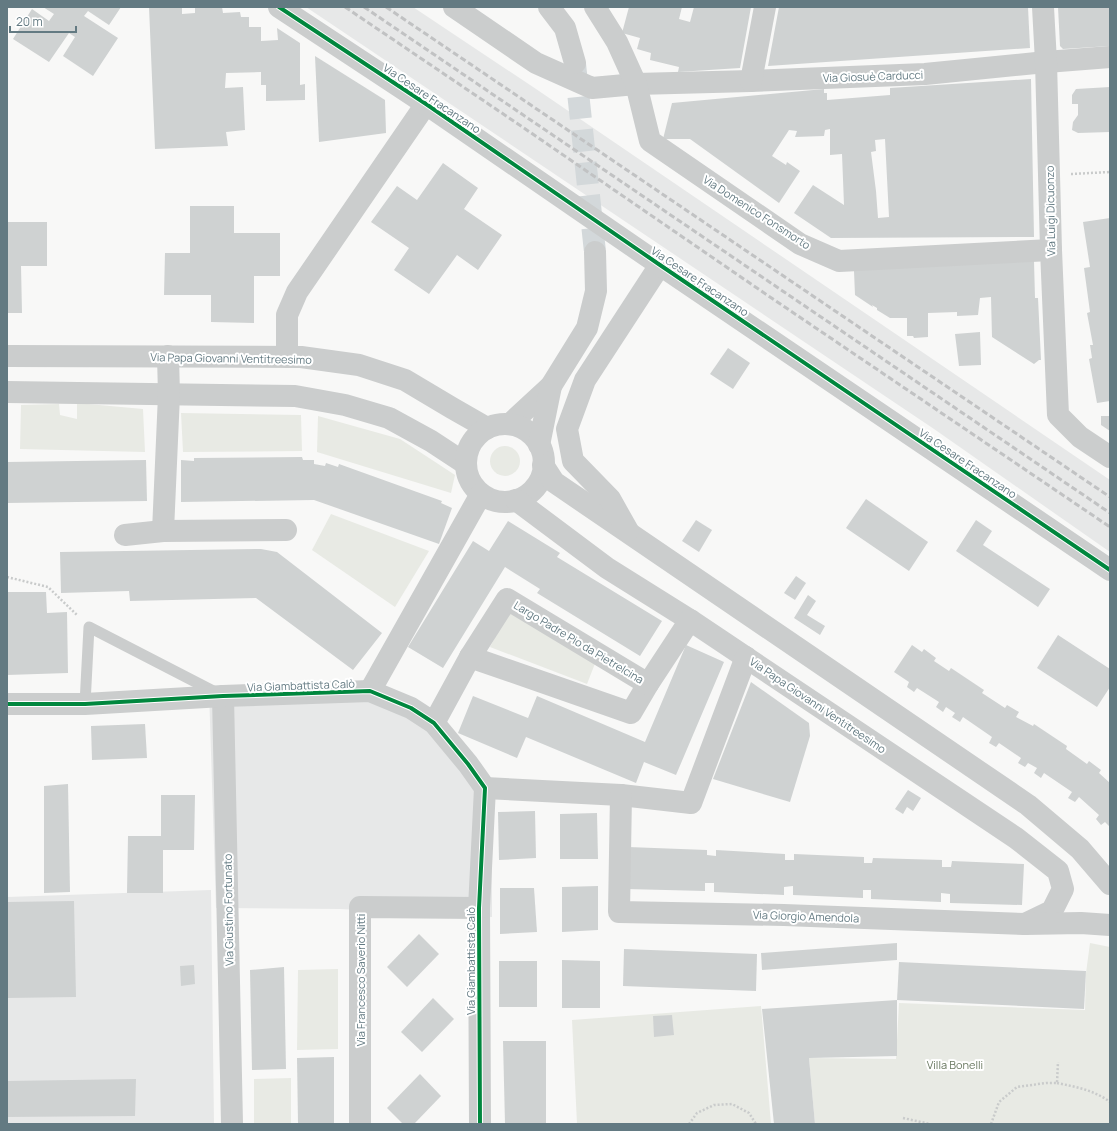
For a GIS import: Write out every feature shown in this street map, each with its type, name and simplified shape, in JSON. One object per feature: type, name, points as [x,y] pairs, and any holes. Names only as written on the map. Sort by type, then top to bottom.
[{"type":"street","name":"Via Cesare Fracanzano","points":[[279,7],[426,104],[660,265],[1110,570]]},
{"type":"street","name":"Via Giosuè Carducci","points":[[454,7],[536,63],[592,88],[636,84],[925,74],[1110,57]]},
{"type":"street","points":[[548,7],[565,28],[575,63]]},
{"type":"street","name":"Via Domenico Fonsmorto","points":[[595,7],[617,42],[636,84],[650,141],[800,244],[839,261],[1051,250]]},
{"type":"street","points":[[751,81],[764,7]]},
{"type":"street","name":"Via Luigi Dicuonzo","points":[[1044,7],[1051,250],[1058,415],[1080,437],[1110,457]]},
{"type":"street","points":[[287,357],[287,315],[297,292],[426,104]]},
{"type":"street","points":[[510,424],[551,386],[587,328],[596,291],[595,252]]},
{"type":"street","points":[[629,534],[610,499],[573,461],[567,429],[585,380],[660,265]]},
{"type":"street","name":"Via Papa Giovanni Ventitreesimo","points":[[7,356],[301,357],[359,365],[405,380],[487,428]]},
{"type":"street","points":[[163,531],[169,395],[168,356]]},
{"type":"street","points":[[551,386],[541,455],[541,477],[535,487],[526,495],[516,500],[504,502],[492,500],[481,494],[473,486],[468,475],[466,464],[467,453],[471,443],[478,434],[487,428],[498,424],[510,424],[522,428],[532,435],[541,455],[554,482],[1028,805],[1080,849],[1110,884]]},
{"type":"street","points":[[7,392],[295,396],[345,405],[389,418],[431,441],[466,464]]},
{"type":"street","points":[[370,692],[481,494]]},
{"type":"street","name":"Via Papa Giovanni Ventitreesimo","points":[[516,500],[607,568],[690,620],[1016,838],[1058,871],[1063,889],[1052,911],[1025,924]]},
{"type":"street","points":[[126,535],[163,531],[286,530]]},
{"type":"street","name":"Largo Padre Pio da Pietrelcina","points":[[434,723],[470,657],[507,599],[648,684]]},
{"type":"street","name":"Largo Padre Pio da Pietrelcina","points":[[470,657],[631,713],[690,620]]},
{"type":"street","points":[[485,788],[621,795],[691,803],[746,657]]},
{"type":"street","name":"Via Giambattista Calò","points":[[7,704],[85,704],[223,696],[370,692],[412,708],[434,723],[468,764],[485,788],[478,908],[480,1124]]},
{"type":"street","name":"Via Giustino Fortunato","points":[[223,696],[232,1124]]},
{"type":"street","name":"Via Giorgio Amendola","points":[[621,795],[620,912],[784,915],[1025,924],[1081,923],[1110,925]]},
{"type":"street","name":"Via Francesco Saverio Nitti","points":[[360,1124],[360,906],[478,908]]},
{"type":"lane","points":[[85,704],[89,627],[223,696]]},
{"type":"path","points":[[1049,176],[1110,172]]},
{"type":"path","points":[[7,577],[48,587],[89,627]]},
{"type":"path","points":[[1057,1083],[1058,1062]]},
{"type":"path","points":[[991,1124],[999,1102],[1018,1087],[1057,1083],[1080,1088],[1101,1096],[1110,1102]]},
{"type":"path","points":[[689,1124],[697,1113],[714,1105],[732,1104],[749,1113],[756,1124]]},
{"type":"path","points":[[903,1118],[930,1124]]},
{"type":"shaded area","points":[[306,7],[413,7],[539,91],[1110,480],[1110,552],[934,429]]},
{"type":"shaded area","points":[[209,691],[401,697],[492,783],[492,917],[340,909],[216,908]]},
{"type":"shaded area","points":[[211,890],[214,1124],[7,1124],[7,897]]},
{"type":"green space","points":[[77,403],[143,409],[145,452],[20,449],[21,405],[59,404],[60,415],[77,419]]},
{"type":"green space","points":[[181,413],[301,415],[302,451],[183,452]]},
{"type":"green space","points":[[318,416],[400,439],[455,475],[451,493],[317,452]]},
{"type":"green space","points":[[505,446],[516,450],[520,461],[516,472],[505,476],[494,472],[490,461],[494,450]]},
{"type":"green space","points":[[331,514],[429,551],[395,607],[312,550]]},
{"type":"green space","points":[[510,609],[596,661],[587,684],[490,647]]},
{"type":"green space","name":"Villa Bonelli","points":[[1090,943],[1110,947],[1110,1124],[815,1124],[809,1058],[896,1059],[899,1003],[1085,1010],[1086,973]]},
{"type":"green space","points":[[338,969],[338,1049],[297,1050],[298,970]]},
{"type":"green space","points":[[761,1006],[771,1124],[577,1124],[572,1020]]},
{"type":"green space","points":[[291,1078],[291,1124],[254,1124],[254,1079]]},
{"type":"building","points":[[43,7],[121,7],[109,25],[88,11],[84,16],[118,38],[93,76],[63,56],[75,37],[69,33],[49,62],[13,39],[32,9],[49,21],[54,14]]},
{"type":"building","points":[[149,7],[182,7],[182,14],[195,13],[195,7],[222,7],[223,13],[240,12],[241,17],[249,17],[249,27],[261,27],[261,41],[278,40],[277,28],[300,43],[300,85],[305,84],[305,100],[266,101],[266,85],[261,85],[261,72],[226,73],[225,88],[243,87],[245,130],[226,132],[228,146],[155,149]]},
{"type":"building","points":[[629,7],[682,7],[679,19],[690,22],[694,7],[751,7],[740,68],[678,72],[679,67],[650,60],[651,53],[637,49],[640,38],[622,33]]},
{"type":"building","points":[[779,7],[1028,7],[1030,48],[768,66]]},
{"type":"building","points":[[1058,7],[1110,7],[1110,46],[1063,49],[1060,46]]},
{"type":"building","points":[[315,56],[385,100],[386,133],[319,142]]},
{"type":"building","points":[[1031,79],[1034,237],[831,238],[794,213],[813,185],[844,205],[842,154],[830,155],[830,129],[825,130],[824,136],[795,137],[797,131],[789,130],[772,156],[786,165],[787,162],[800,171],[779,203],[690,139],[663,139],[672,103],[824,89],[824,93],[827,93],[827,100],[890,95],[890,88]],"holes":[[[885,139],[889,217],[878,218],[871,152],[876,151],[875,140]]]},
{"type":"building","points":[[1110,87],[1110,132],[1078,133],[1072,130],[1073,122],[1078,115],[1078,104],[1072,104],[1072,95],[1076,89]]},
{"type":"building","points":[[443,163],[478,188],[464,209],[502,235],[478,270],[457,255],[429,294],[394,270],[409,248],[371,222],[397,186],[417,200]]},
{"type":"building","points":[[190,206],[234,206],[234,233],[280,233],[280,276],[254,276],[254,323],[211,322],[211,295],[164,295],[165,253],[190,253]]},
{"type":"building","points":[[1110,218],[1110,401],[1097,403],[1089,359],[1092,358],[1090,345],[1093,345],[1087,313],[1090,312],[1084,268],[1090,267],[1083,222]]},
{"type":"building","points":[[7,222],[47,222],[47,266],[21,266],[22,313],[7,313]]},
{"type":"building","points":[[1034,261],[1035,298],[1038,298],[1041,360],[1034,364],[992,337],[991,297],[980,298],[978,315],[957,316],[957,312],[928,313],[928,337],[914,338],[913,336],[907,336],[907,318],[890,318],[877,310],[877,308],[855,295],[855,267]]},
{"type":"building","points":[[980,332],[981,365],[959,366],[955,334]]},
{"type":"building","points":[[728,348],[750,363],[733,389],[710,374]]},
{"type":"building","points":[[1101,416],[1110,416],[1110,431],[1101,425]]},
{"type":"building","points":[[302,457],[303,460],[314,460],[314,464],[325,466],[326,463],[338,467],[339,464],[442,501],[441,503],[452,508],[439,544],[314,500],[181,502],[181,460],[194,461],[194,458]]},
{"type":"building","points":[[146,460],[147,501],[7,503],[7,462]]},
{"type":"building","points":[[866,499],[928,542],[909,571],[846,528]]},
{"type":"building","points":[[696,520],[712,530],[699,552],[682,541]]},
{"type":"building","points":[[976,520],[992,531],[983,545],[1050,589],[1038,607],[956,551]]},
{"type":"building","points":[[508,521],[560,553],[557,557],[662,621],[640,656],[537,593],[540,589],[505,567],[443,668],[408,647],[473,541],[489,551]]},
{"type":"building","points":[[261,549],[277,552],[382,633],[353,670],[256,598],[130,601],[129,591],[61,593],[60,552]]},
{"type":"building","points":[[796,576],[806,583],[795,600],[784,593]]},
{"type":"building","points":[[7,592],[46,592],[47,613],[67,612],[68,673],[7,675]]},
{"type":"building","points":[[808,595],[816,601],[807,615],[825,626],[820,635],[794,618]]},
{"type":"building","points":[[1058,635],[1110,669],[1110,687],[1097,707],[1037,668]]},
{"type":"building","points":[[686,645],[724,662],[676,775],[644,762],[636,783],[526,737],[517,758],[458,733],[473,696],[528,718],[537,696],[645,742]]},
{"type":"building","points":[[912,645],[922,652],[924,649],[936,658],[934,661],[949,671],[951,668],[984,690],[982,693],[1005,708],[1007,705],[1019,712],[1016,717],[1033,726],[1034,724],[1067,746],[1066,749],[1087,764],[1089,761],[1101,770],[1099,773],[1110,783],[1110,827],[1105,822],[1101,825],[1096,819],[1099,815],[1079,797],[1075,802],[1068,798],[1072,792],[1044,773],[1041,778],[1034,773],[1037,768],[1028,763],[1025,767],[1018,763],[1021,758],[999,743],[996,747],[989,743],[992,737],[963,717],[960,722],[952,717],[955,713],[946,707],[943,712],[936,707],[939,702],[917,688],[914,692],[907,687],[909,682],[894,672]]},
{"type":"building","points":[[751,682],[809,723],[810,736],[790,802],[713,779]]},
{"type":"building","points":[[145,724],[147,758],[92,760],[91,726]]},
{"type":"building","points":[[68,784],[70,892],[44,893],[44,786]]},
{"type":"building","points":[[908,790],[921,798],[913,811],[907,807],[903,814],[895,809]]},
{"type":"building","points":[[161,795],[195,795],[194,850],[163,850],[163,893],[127,893],[128,836],[161,836]]},
{"type":"building","points":[[535,811],[536,858],[499,860],[498,812]]},
{"type":"building","points":[[597,813],[598,859],[560,859],[560,814]]},
{"type":"building","points":[[628,847],[707,850],[707,855],[716,856],[716,850],[785,854],[785,860],[794,860],[794,854],[864,857],[864,863],[872,863],[873,858],[942,860],[942,867],[951,867],[952,861],[1024,864],[1022,905],[950,903],[950,894],[941,893],[941,902],[871,899],[871,890],[863,890],[863,898],[793,895],[793,886],[784,887],[784,895],[714,892],[714,883],[705,883],[705,891],[626,889]]},
{"type":"building","points":[[598,886],[598,930],[562,932],[562,887]]},
{"type":"building","points":[[500,888],[534,888],[537,932],[500,934]]},
{"type":"building","points":[[74,901],[76,997],[7,998],[7,902]]},
{"type":"building","points":[[419,934],[439,954],[407,987],[387,967]]},
{"type":"building","points":[[897,943],[897,960],[762,970],[761,953]]},
{"type":"building","points":[[624,949],[757,954],[756,991],[623,986]]},
{"type":"building","points":[[562,960],[600,961],[600,1008],[562,1008]]},
{"type":"building","points":[[499,961],[537,961],[537,1007],[499,1007]]},
{"type":"building","points":[[899,962],[1086,971],[1084,1009],[897,1000]]},
{"type":"building","points":[[194,965],[195,984],[181,986],[180,966]]},
{"type":"building","points":[[284,967],[286,1069],[252,1070],[250,970]]},
{"type":"building","points":[[433,998],[454,1019],[422,1052],[401,1032]]},
{"type":"building","name":"Villa Bonelli","points":[[897,1000],[897,1056],[809,1058],[815,1124],[774,1124],[762,1009]]},
{"type":"building","points":[[672,1015],[674,1035],[654,1037],[653,1016]]},
{"type":"building","points":[[503,1041],[546,1041],[546,1124],[505,1124]]},
{"type":"building","points":[[334,1057],[334,1124],[298,1124],[297,1058]]},
{"type":"building","points":[[420,1074],[441,1096],[414,1124],[403,1124],[387,1108]]},
{"type":"building","points":[[136,1079],[135,1116],[7,1117],[7,1081]]},
{"type":"tunnel","points":[[575,64],[595,252]]},
{"type":"railway","points":[[345,7],[1110,527]]},
{"type":"railway","points":[[364,7],[1110,513]]},
{"type":"railway","points":[[386,7],[1110,497]]},
{"type":"cycle path","points":[[279,7],[426,104],[660,265],[1110,570]]},
{"type":"cycle path","points":[[7,704],[85,704],[223,696],[370,691],[411,708],[434,723],[468,764],[485,788],[479,908],[480,1124]]}]
